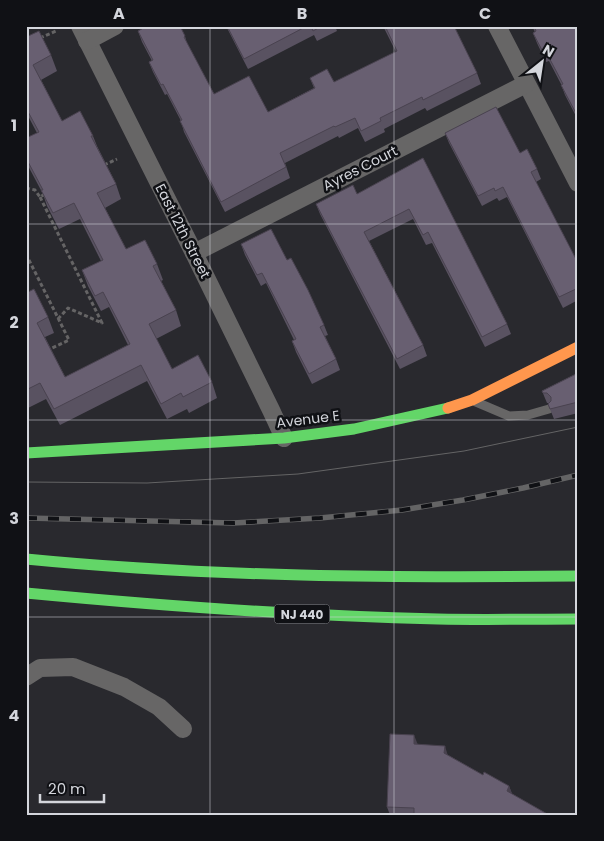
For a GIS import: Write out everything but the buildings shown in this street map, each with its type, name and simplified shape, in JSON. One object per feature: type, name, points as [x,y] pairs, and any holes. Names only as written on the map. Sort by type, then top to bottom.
[{"type":"main road","name":"Avenue E","points":[[26,454],[284,438],[354,429],[445,409],[472,400],[578,347]]},
{"type":"main road","points":[[26,559],[122,566],[347,576],[578,576]]},
{"type":"main road","name":"NJ 440","points":[[26,593],[293,613],[439,619],[578,619]]},
{"type":"street","points":[[83,34],[115,26]]},
{"type":"street","points":[[497,26],[578,183]]},
{"type":"street","name":"East 12th Street","points":[[83,34],[194,253],[284,438]]},
{"type":"street","name":"Ayres Court","points":[[194,253],[526,84]]},
{"type":"street","points":[[26,677],[40,668],[72,667],[124,687],[158,707],[183,729]]},
{"type":"lane","points":[[472,400],[509,416],[528,415],[549,409]]},
{"type":"path","points":[[34,42],[56,31]]},
{"type":"path","points":[[100,167],[117,159]]},
{"type":"path","points":[[26,188],[35,190],[40,196],[102,323],[68,308],[58,319]]},
{"type":"path","points":[[40,196],[49,192]]},
{"type":"path","points":[[26,254],[69,340],[43,353]]},
{"type":"tram line","points":[[26,482],[147,483],[298,474],[464,451],[578,427]]},
{"type":"railway","points":[[26,518],[233,523],[320,518],[402,510],[463,500],[578,475]]},
{"type":"traffic: fast","points":[[26,453],[284,438],[354,429],[448,408]]},
{"type":"traffic: fast","points":[[26,559],[164,570],[233,573],[440,577],[578,576]]},
{"type":"traffic: fast","points":[[26,593],[180,606],[335,616],[456,619],[578,619]]},
{"type":"traffic: slow","points":[[448,408],[472,400],[578,347]]}]
